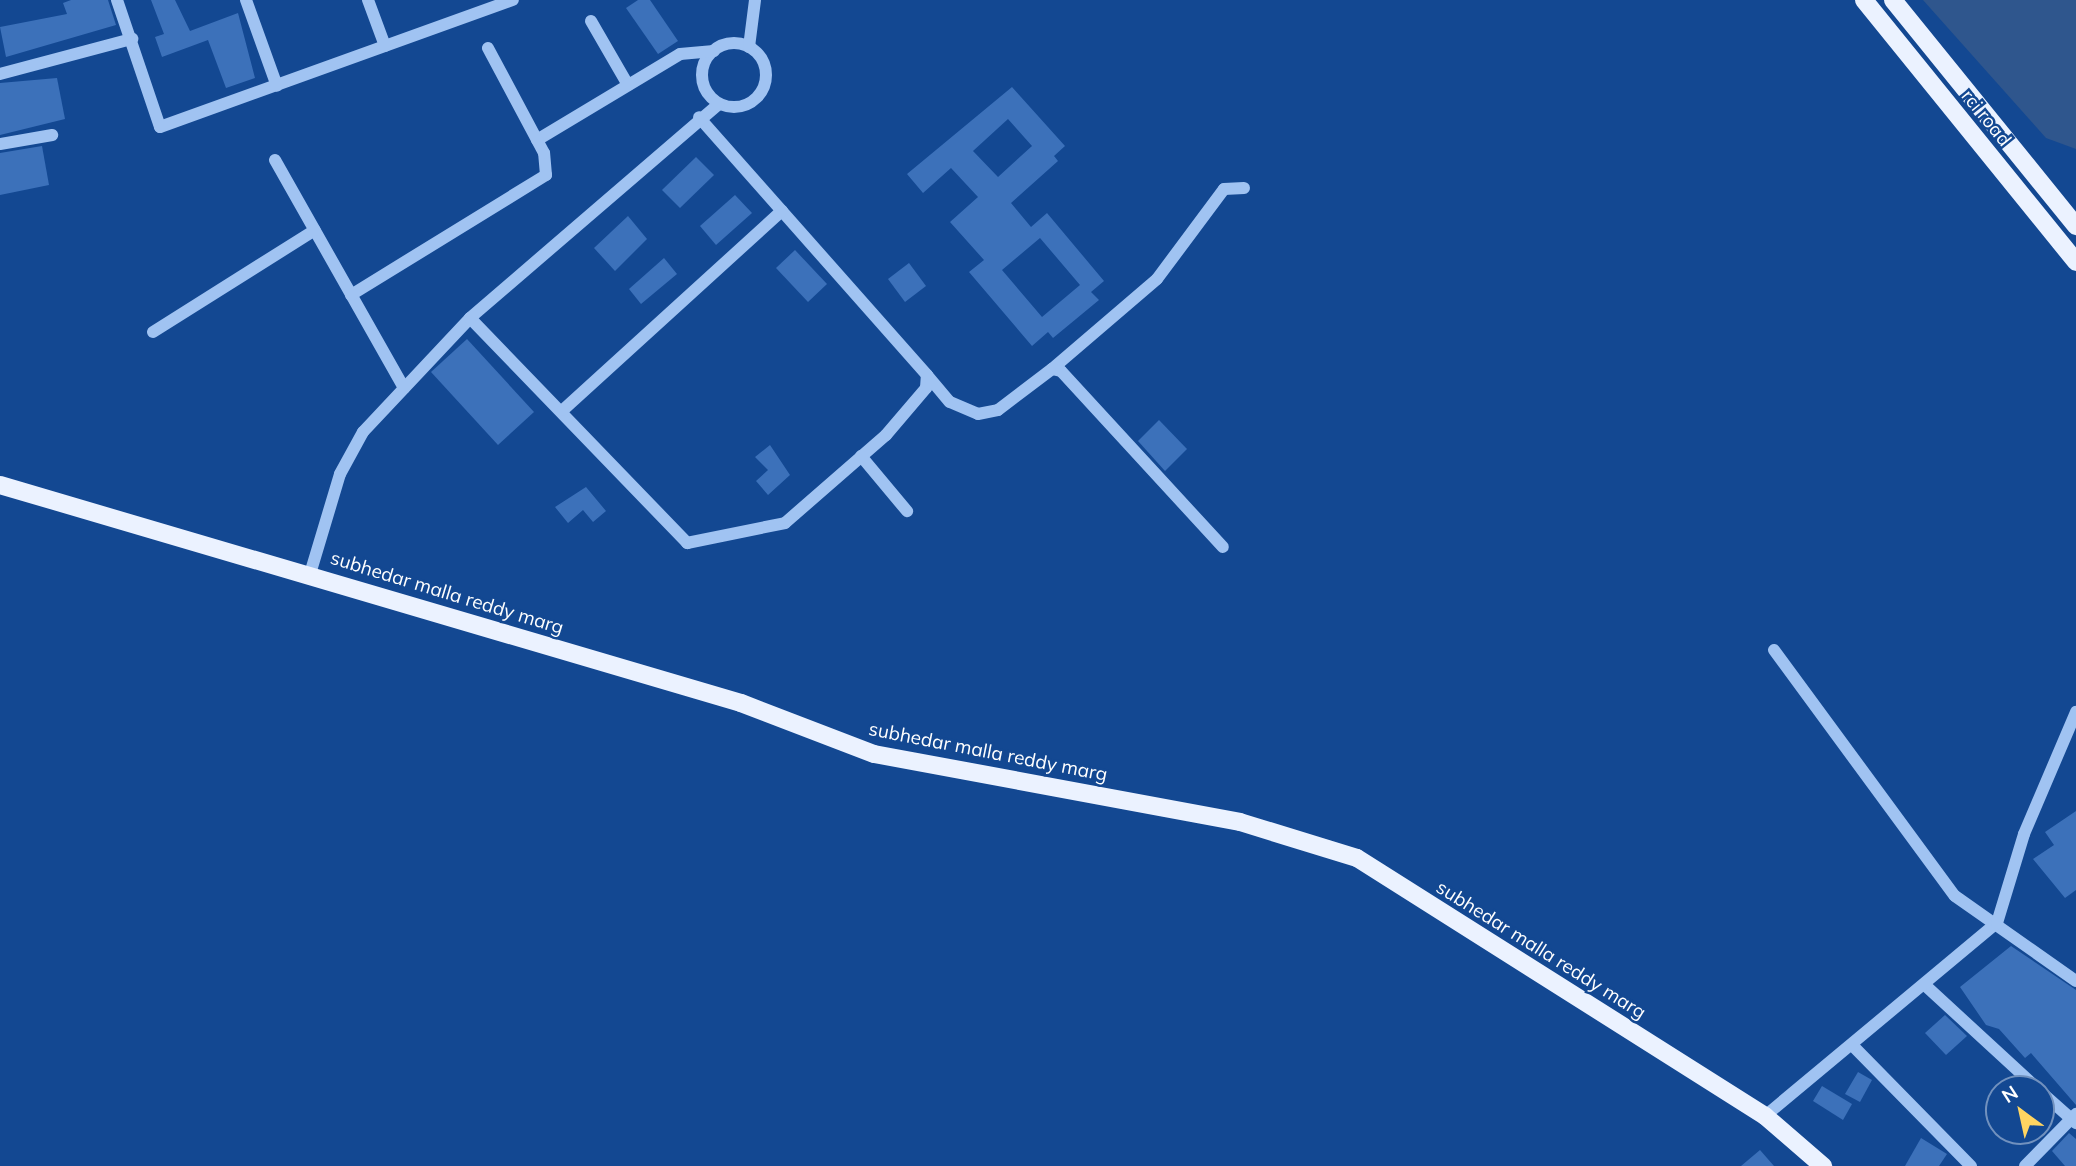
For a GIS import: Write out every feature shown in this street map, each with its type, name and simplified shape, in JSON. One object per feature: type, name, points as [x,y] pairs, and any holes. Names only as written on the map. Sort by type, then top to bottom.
[{"type":"main road","name":"rci road","points":[[1864,0],[2076,262]]},
{"type":"main road","name":"rci road","points":[[1893,0],[2076,226]]},
{"type":"main road","name":"subhedar malla reddy marg","points":[[0,485],[310,574],[741,703],[874,754],[1240,822],[1357,858],[1765,1116],[1819,1165]]},
{"type":"street","points":[[117,0],[160,127],[385,46],[492,4],[513,0]]},
{"type":"street","points":[[246,0],[277,86]]},
{"type":"street","points":[[368,0],[385,46]]},
{"type":"street","points":[[749,47],[754,0]]},
{"type":"street","points":[[591,21],[628,85]]},
{"type":"street","points":[[0,74],[132,39]]},
{"type":"street","points":[[310,574],[340,474],[363,432],[470,318],[699,117],[719,104],[751,103],[765,86],[764,64],[749,47],[732,43],[714,51],[689,49],[537,140]]},
{"type":"street","points":[[351,295],[546,175],[549,165],[488,48]]},
{"type":"street","points":[[714,51],[702,78],[719,104]]},
{"type":"street","points":[[699,117],[950,401],[978,414],[998,410],[1052,369],[1157,279],[1224,188],[1244,188]]},
{"type":"street","points":[[0,144],[52,135]]},
{"type":"street","points":[[275,160],[404,388]]},
{"type":"street","points":[[563,410],[782,211]]},
{"type":"street","points":[[153,332],[315,230]]},
{"type":"street","points":[[470,318],[563,410],[687,543],[785,523],[861,456],[926,388],[927,375]]},
{"type":"street","points":[[1052,369],[1072,380],[1223,547]]},
{"type":"street","points":[[861,456],[907,511]]},
{"type":"street","points":[[1774,650],[1955,896],[2076,981]]},
{"type":"street","points":[[1765,1116],[1927,987],[1997,923],[2024,834],[2073,736],[2076,712]]},
{"type":"street","points":[[1927,987],[2024,1075]]},
{"type":"street","points":[[1854,1047],[1971,1166]]},
{"type":"street","points":[[2025,1166],[2074,1119],[2055,1103]]},
{"type":"water","points":[[1923,0],[2076,0],[2076,149],[2046,138]]},
{"type":"building","points":[[71,0],[108,0],[116,25],[6,57],[0,27],[67,14],[63,3]]},
{"type":"building","points":[[151,0],[175,0],[190,31],[238,13],[255,78],[226,88],[208,40],[162,57],[155,37],[164,34]]},
{"type":"building","points":[[638,0],[650,0],[678,41],[658,54],[626,8]]},
{"type":"building","points":[[57,78],[65,119],[0,135],[0,83]]},
{"type":"building","points":[[1012,87],[1065,146],[1054,156],[1058,161],[1011,203],[1031,227],[1047,213],[1104,281],[1091,292],[1099,300],[1053,338],[1048,332],[1032,346],[969,272],[984,260],[950,222],[978,197],[951,168],[923,193],[907,174]],"holes":[[[1008,119],[1032,146],[998,177],[973,151]],[[1040,238],[1080,285],[1042,317],[1002,270]]]},
{"type":"building","points":[[42,146],[49,185],[0,195],[0,153]]},
{"type":"building","points":[[696,157],[714,175],[680,208],[662,190]]},
{"type":"building","points":[[735,195],[752,213],[716,245],[700,226]]},
{"type":"building","points":[[628,216],[647,239],[615,271],[594,248]]},
{"type":"building","points":[[795,250],[827,284],[808,302],[776,268]]},
{"type":"building","points":[[664,258],[677,274],[641,304],[629,289]]},
{"type":"building","points":[[909,263],[926,286],[905,302],[888,279]]},
{"type":"building","points":[[467,339],[534,412],[498,445],[431,372]]},
{"type":"building","points":[[1159,420],[1187,449],[1165,471],[1138,441]]},
{"type":"building","points":[[770,445],[790,475],[768,495],[756,481],[768,470],[755,457]]},
{"type":"building","points":[[586,487],[606,511],[593,522],[583,510],[568,523],[555,507]]},
{"type":"building","points":[[2076,811],[2076,890],[2065,898],[2033,859],[2054,845],[2045,832]]},
{"type":"building","points":[[2011,946],[2076,990],[2076,1105],[2055,1081],[2055,1075],[2050,1075],[2031,1053],[2025,1058],[1999,1029],[1986,1025],[1960,987]]},
{"type":"building","points":[[1945,1015],[1967,1036],[1946,1055],[1925,1033]]},
{"type":"building","points":[[1858,1072],[1872,1080],[1860,1102],[1845,1094]]},
{"type":"building","points":[[1822,1086],[1852,1104],[1843,1120],[1813,1101]]},
{"type":"building","points":[[2069,1133],[2076,1139],[2076,1166],[2065,1166],[2052,1151]]},
{"type":"building","points":[[1921,1138],[1947,1154],[1939,1166],[1905,1166]]},
{"type":"building","points":[[1760,1150],[1774,1166],[1741,1166]]}]
